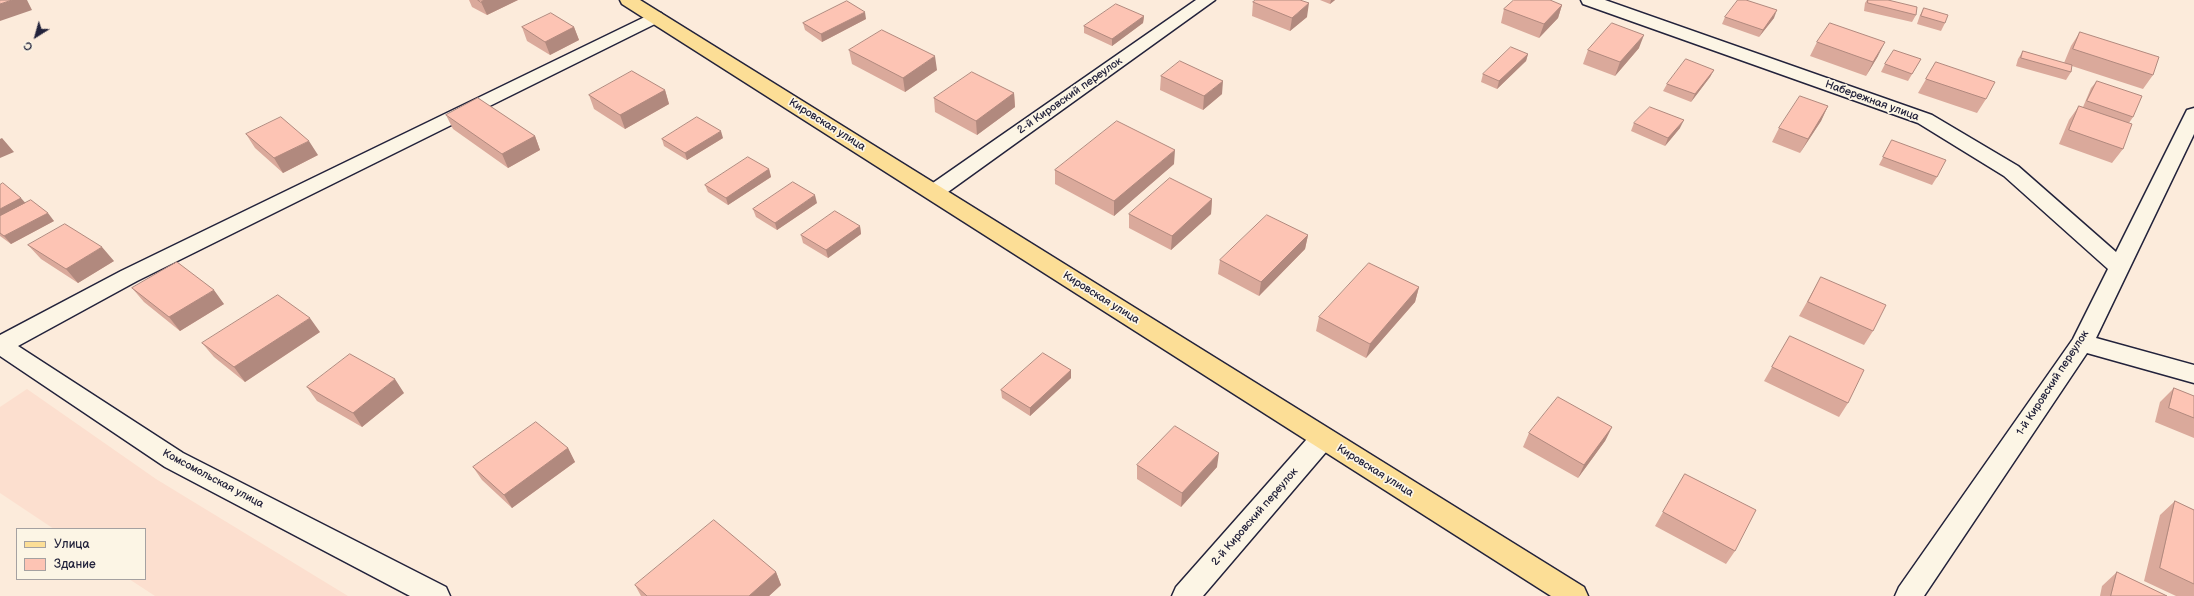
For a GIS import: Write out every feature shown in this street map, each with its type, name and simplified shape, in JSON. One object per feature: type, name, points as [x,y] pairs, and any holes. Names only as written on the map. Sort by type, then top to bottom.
[{"type":"main road","name":"Кировская улица","points":[[628,0],[1574,596]]},
{"type":"street","name":"2-й Кировский переулок","points":[[934,192],[1207,0]]},
{"type":"street","name":"Набережная улица","points":[[1589,0],[1925,119],[2011,171],[2119,267]]},
{"type":"street","points":[[0,345],[129,276],[655,17]]},
{"type":"street","name":"1-й Кировский переулок","points":[[1909,596],[2082,343],[2194,114]]},
{"type":"street","points":[[2082,343],[2194,374]]},
{"type":"street","name":"Комсомольская улица","points":[[0,345],[174,460],[436,596]]},
{"type":"street","name":"2-й Кировский переулок","points":[[1186,596],[1323,438]]},
{"type":"shaded area","points":[[27,389],[156,479],[348,596],[155,596],[131,580],[146,580],[146,528],[52,528],[0,493],[0,407]]},
{"type":"building","points":[[0,0],[12,0],[0,4]]},
{"type":"building","points":[[1256,0],[1300,0],[1309,3],[1292,18],[1253,2]]},
{"type":"building","points":[[1514,0],[1550,0],[1562,5],[1544,24],[1504,9]]},
{"type":"building","points":[[1738,0],[1746,0],[1777,10],[1763,30],[1725,17]]},
{"type":"building","points":[[1868,0],[1888,0],[1917,7],[1916,15],[1868,3]]},
{"type":"building","points":[[847,1],[865,12],[821,34],[803,23]]},
{"type":"building","points":[[1116,4],[1144,16],[1112,39],[1084,26]]},
{"type":"building","points":[[1924,8],[1948,15],[1945,23],[1921,16]]},
{"type":"building","points":[[551,13],[574,27],[545,42],[522,27]]},
{"type":"building","points":[[1612,23],[1644,35],[1620,62],[1588,50]]},
{"type":"building","points":[[1830,23],[1885,42],[1873,62],[1817,42]]},
{"type":"building","points":[[882,30],[935,56],[903,78],[849,50]]},
{"type":"building","points":[[2080,32],[2159,57],[2153,75],[2073,49]]},
{"type":"building","points":[[1511,47],[1528,54],[1499,81],[1483,74]]},
{"type":"building","points":[[1894,50],[1921,59],[1912,74],[1885,64]]},
{"type":"building","points":[[2023,51],[2072,65],[2071,72],[2021,58]]},
{"type":"building","points":[[1686,59],[1714,70],[1695,94],[1667,84]]},
{"type":"building","points":[[1180,61],[1223,81],[1204,96],[1161,76]]},
{"type":"building","points":[[1936,62],[1995,82],[1986,99],[1926,79]]},
{"type":"building","points":[[632,71],[665,90],[620,115],[589,95]]},
{"type":"building","points":[[972,72],[1014,93],[976,121],[934,98]]},
{"type":"building","points":[[2097,81],[2142,96],[2133,117],[2087,101]]},
{"type":"building","points":[[1800,96],[1828,106],[1808,139],[1779,128]]},
{"type":"building","points":[[478,98],[535,136],[502,154],[446,115]]},
{"type":"building","points":[[2079,106],[2132,124],[2123,149],[2069,130]]},
{"type":"building","points":[[1650,107],[1684,120],[1668,138],[1634,123]]},
{"type":"building","points":[[281,117],[309,141],[274,158],[246,134]]},
{"type":"building","points":[[697,117],[721,131],[685,153],[662,139]]},
{"type":"building","points":[[1117,121],[1175,150],[1114,201],[1055,170]]},
{"type":"building","points":[[1892,140],[1946,160],[1937,177],[1883,157]]},
{"type":"building","points":[[748,157],[769,169],[726,198],[705,185]]},
{"type":"building","points":[[1170,178],[1212,199],[1172,236],[1129,214]]},
{"type":"building","points":[[793,182],[815,195],[775,223],[753,209]]},
{"type":"building","points":[[3,183],[21,198],[0,209],[0,185]]},
{"type":"building","points":[[31,200],[48,213],[4,236],[0,233],[0,216]]},
{"type":"building","points":[[835,211],[860,226],[826,250],[801,235]]},
{"type":"building","points":[[1267,215],[1308,235],[1261,282],[1220,260]]},
{"type":"building","points":[[65,224],[102,247],[66,269],[28,245]]},
{"type":"building","points":[[177,262],[214,290],[169,317],[132,288]]},
{"type":"building","points":[[1369,263],[1419,287],[1370,344],[1319,317]]},
{"type":"building","points":[[1821,277],[1886,305],[1873,331],[1808,302]]},
{"type":"building","points":[[278,295],[310,318],[234,367],[202,343]]},
{"type":"building","points":[[1790,336],[1864,370],[1848,403],[1772,367]]},
{"type":"building","points":[[1043,353],[1071,370],[1030,408],[1001,390]]},
{"type":"building","points":[[350,354],[395,379],[353,413],[307,387]]},
{"type":"building","points":[[2174,388],[2194,396],[2194,418],[2169,408]]},
{"type":"building","points":[[1558,397],[1612,427],[1584,465],[1529,433]]},
{"type":"building","points":[[536,422],[568,448],[504,495],[473,467]]},
{"type":"building","points":[[1175,426],[1219,453],[1182,493],[1137,465]]},
{"type":"building","points":[[1685,474],[1756,510],[1735,551],[1663,512]]},
{"type":"building","points":[[2175,501],[2194,510],[2194,584],[2160,568]]},
{"type":"building","points":[[714,520],[776,572],[749,596],[647,596],[635,585]]},
{"type":"building","points":[[2117,572],[2167,596],[2111,596]]}]
